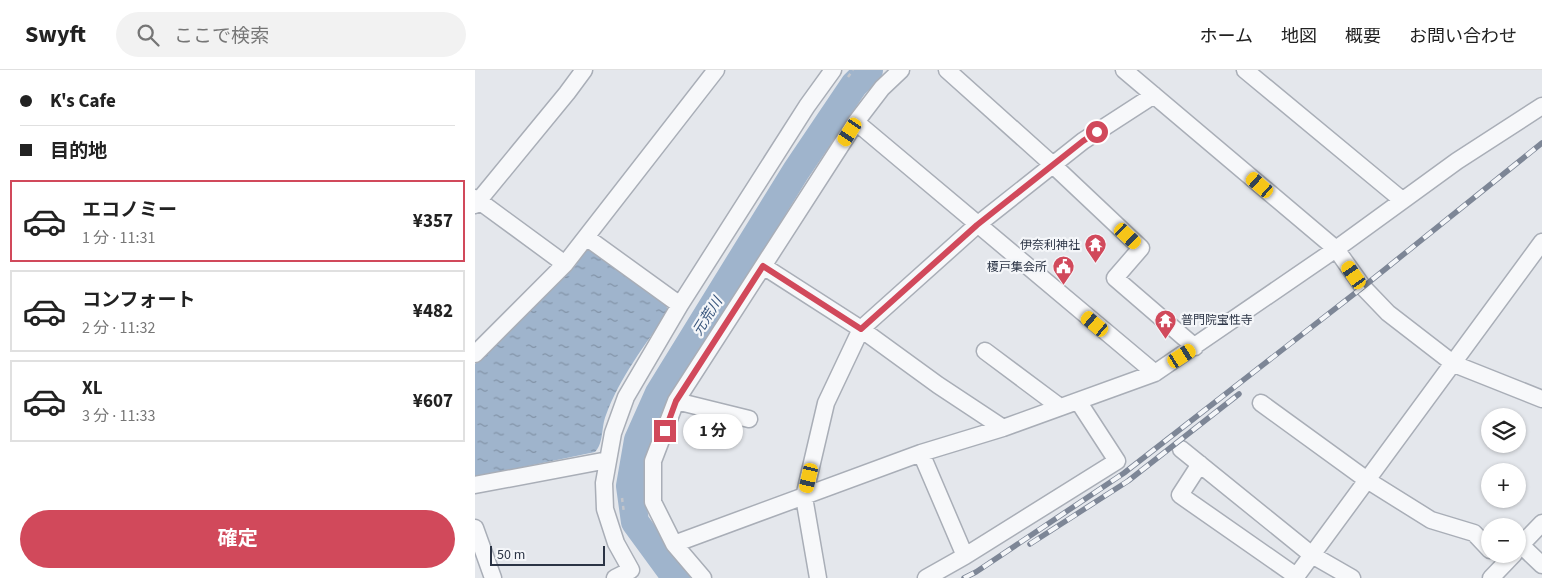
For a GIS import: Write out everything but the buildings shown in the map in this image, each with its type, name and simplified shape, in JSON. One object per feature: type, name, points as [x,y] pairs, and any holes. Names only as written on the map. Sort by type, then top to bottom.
[{"type":"street","points":[[565,264],[476,201],[567,93],[583,70]]},
{"type":"street","points":[[475,354],[565,264],[717,70]]},
{"type":"street","points":[[615,578],[631,570],[616,543],[605,509],[604,483],[613,433],[626,397],[680,305],[807,106],[833,70]]},
{"type":"street","points":[[703,578],[673,544],[653,502],[653,461],[676,401],[856,122],[882,88],[901,70]]},
{"type":"street","points":[[947,70],[1053,165],[1141,248],[1115,278],[1195,347]]},
{"type":"street","points":[[1124,70],[1336,249],[1367,292],[1388,313],[1454,364],[1542,399]]},
{"type":"street","points":[[1245,70],[1402,200]]},
{"type":"street","points":[[818,578],[804,496],[826,403],[861,329],[977,225],[1083,141],[1153,95]]},
{"type":"street","points":[[673,544],[921,453],[1003,428],[1155,373],[1336,249],[1457,161],[1542,106]]},
{"type":"street","points":[[856,122],[1155,373]]},
{"type":"street","points":[[586,237],[680,305]]},
{"type":"street","points":[[1200,464],[1180,495],[1296,577],[1542,242]]},
{"type":"street","points":[[763,266],[861,329],[938,385],[1003,428]]},
{"type":"street","points":[[985,351],[1060,408]]},
{"type":"street","points":[[676,401],[749,419]]},
{"type":"street","points":[[926,578],[965,556],[1117,461],[1078,401]]},
{"type":"street","points":[[1261,403],[1367,480],[1431,520],[1474,533],[1481,540]]},
{"type":"street","points":[[1181,449],[1313,555],[1352,578]]},
{"type":"street","points":[[921,453],[965,556]]},
{"type":"street","points":[[475,485],[608,460]]},
{"type":"street","points":[[1526,538],[1542,523]]},
{"type":"street","points":[[475,528],[493,578]]},
{"type":"street","points":[[1526,559],[1542,565]]},
{"type":"street","points":[[1491,578],[1502,563]]},
{"type":"path","points":[[621,493],[625,518]]},
{"type":"water","points":[[593,248],[666,304],[668,312],[618,388],[606,415],[598,448],[595,452],[475,477],[475,364],[576,265],[586,249]]},
{"type":"waterway","name":"元荒川","points":[[676,578],[635,522],[630,486],[638,440],[659,393],[796,171],[854,85],[869,70]]},
{"type":"railway","points":[[964,578],[976,572],[1124,473],[1363,287],[1542,143]]},
{"type":"railway","points":[[1030,544],[1128,481],[1239,394]]},
{"type":"place","name":"伊奈利神社","points":[[1096,264]]},
{"type":"place","name":"榎戸集会所","points":[[1063,286]]},
{"type":"place","name":"普門院宝性寺","points":[[1165,339]]},
{"type":"route","points":[[665,431],[676,401],[763,266],[861,329],[977,225],[1097,132]]}]
